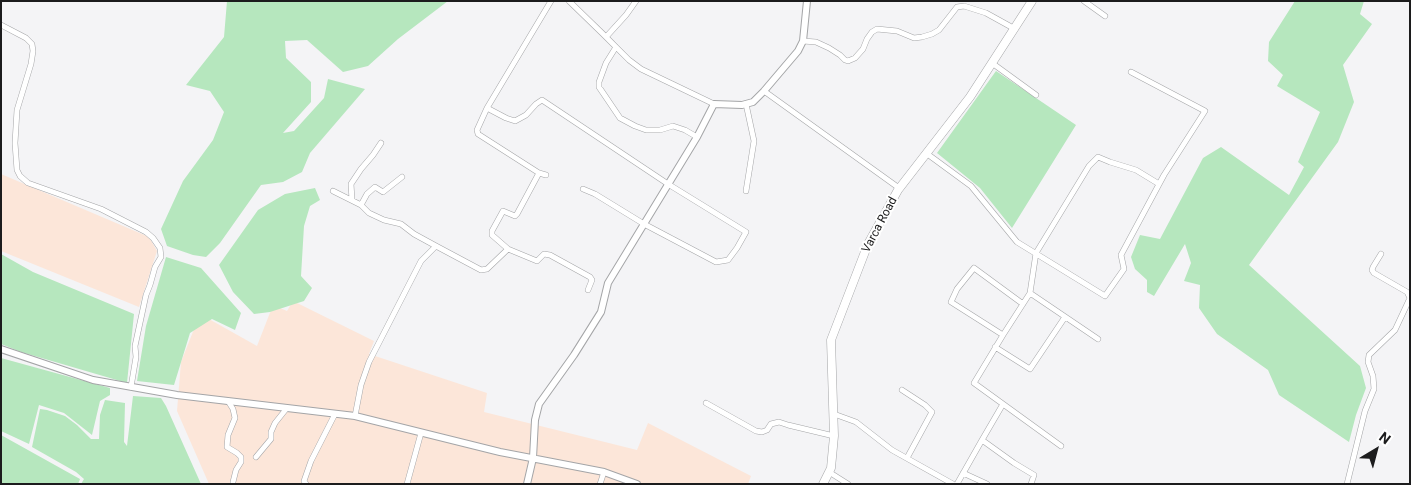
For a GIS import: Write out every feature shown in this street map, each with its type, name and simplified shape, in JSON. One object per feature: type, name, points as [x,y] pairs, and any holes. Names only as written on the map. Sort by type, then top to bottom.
[{"type":"main road","name":"Varca Road","points":[[823,484],[831,468],[834,436],[831,340],[868,244],[899,188],[970,97],[1032,1]]},
{"type":"street","points":[[546,176],[478,134],[477,130],[487,108],[551,1]]},
{"type":"street","points":[[568,1],[629,60],[641,69],[714,104],[742,105],[753,102],[798,51],[803,42],[807,1]]},
{"type":"street","points":[[606,37],[636,1]]},
{"type":"street","points":[[1084,1],[1105,16]]},
{"type":"street","points":[[803,42],[816,42],[848,61],[855,58],[863,49],[867,39],[877,28],[897,31],[914,38],[927,36],[939,30],[957,7],[964,6],[986,13],[1014,29]]},
{"type":"street","points":[[1,25],[26,38],[32,44],[33,51],[17,110],[15,143],[20,176],[28,183],[101,209],[146,232],[160,248],[161,257],[155,267],[146,295],[135,346],[136,357],[130,386]]},
{"type":"street","points":[[616,47],[606,64],[599,87],[620,118],[646,130],[660,130],[673,126],[697,137]]},
{"type":"street","points":[[992,63],[1036,95]]},
{"type":"street","points":[[926,153],[971,186],[1017,242],[1105,296],[1124,269],[1121,255],[1159,184],[1205,111],[1131,72]]},
{"type":"street","points":[[764,91],[899,188]]},
{"type":"street","points":[[487,108],[515,121],[526,115],[542,100],[668,184],[746,232],[728,260],[716,262],[583,189]]},
{"type":"street","points":[[527,484],[533,458],[535,420],[539,404],[590,332],[601,312],[608,283],[697,137],[714,104]]},
{"type":"street","points":[[746,104],[754,141],[746,191]]},
{"type":"street","points":[[352,200],[351,184],[381,143]]},
{"type":"street","points":[[1061,446],[974,383],[1030,294],[1036,253],[1089,166],[1098,157],[1136,170],[1159,184]]},
{"type":"street","points":[[539,173],[517,214],[515,216],[503,211],[492,231],[492,235],[508,249],[537,261],[544,254],[550,255],[590,277],[592,280],[588,290]]},
{"type":"street","points":[[361,205],[367,194],[375,187],[383,192],[402,177]]},
{"type":"street","points":[[333,190],[361,205],[369,213],[384,220],[401,224],[414,234],[481,270],[487,269],[508,249]]},
{"type":"street","points":[[355,416],[361,385],[369,362],[421,261],[436,246]]},
{"type":"street","points":[[1347,484],[1365,410],[1374,389],[1373,376],[1368,362],[1369,355],[1395,330],[1410,298],[1408,292],[1374,273],[1372,270],[1381,254]]},
{"type":"street","points":[[1003,335],[951,302],[957,289],[974,268],[1023,304]]},
{"type":"street","points":[[1030,294],[1098,339]]},
{"type":"street","points":[[995,348],[1030,369],[1065,317]]},
{"type":"street","points":[[1,349],[93,380],[177,395],[355,416],[500,452],[604,472],[637,484]]},
{"type":"street","points":[[902,390],[925,404],[932,412],[907,458]]},
{"type":"street","points":[[228,401],[233,409],[235,418],[228,435],[227,447],[237,453],[241,457],[242,462],[236,470],[232,482]]},
{"type":"street","points":[[706,403],[762,432],[767,430],[771,424],[779,422],[834,436]]},
{"type":"street","points":[[834,414],[856,422],[892,450],[955,484],[1003,404]]},
{"type":"street","points":[[256,457],[271,439],[271,432],[275,423],[286,408]]},
{"type":"street","points":[[306,484],[304,481],[311,461],[335,414]]},
{"type":"street","points":[[407,484],[421,433]]},
{"type":"street","points":[[982,440],[1034,475],[1031,484]]},
{"type":"street","points":[[600,484],[604,472]]},
{"type":"street","points":[[829,472],[848,484]]},
{"type":"street","points":[[963,473],[987,484]]},
{"type":"shaded area","points":[[1,174],[149,237],[157,251],[139,307],[1,251]]},
{"type":"shaded area","points":[[293,301],[374,341],[369,354],[487,393],[484,412],[637,450],[648,423],[751,476],[748,484],[209,484],[177,411],[181,362],[200,314],[257,346],[273,305],[287,311]]},
{"type":"green space","points":[[227,1],[448,1],[398,39],[368,66],[343,72],[307,40],[285,41],[286,58],[311,82],[311,102],[283,133],[294,131],[324,98],[328,79],[365,89],[310,153],[302,172],[283,182],[261,185],[220,243],[206,257],[193,255],[167,246],[161,229],[183,181],[213,140],[224,112],[210,91],[186,85],[224,37]]},
{"type":"green space","points":[[1295,1],[1364,1],[1360,14],[1372,24],[1343,65],[1354,102],[1338,142],[1249,265],[1360,366],[1366,388],[1349,442],[1279,395],[1268,370],[1217,334],[1199,308],[1200,285],[1184,281],[1191,263],[1185,244],[1154,296],[1147,292],[1147,280],[1135,269],[1131,257],[1140,235],[1160,239],[1203,158],[1221,147],[1289,195],[1304,167],[1298,162],[1320,112],[1277,86],[1283,75],[1268,61],[1269,42]]},
{"type":"green space","points":[[996,71],[1076,125],[1012,228],[980,188],[937,153]]},
{"type":"green space","points":[[315,188],[320,200],[310,206],[304,226],[301,276],[312,288],[304,301],[270,312],[254,314],[233,292],[219,265],[258,210],[285,194]]},
{"type":"green space","points":[[1,254],[33,272],[134,314],[127,383],[21,352],[1,344]]},
{"type":"green space","points":[[166,257],[201,268],[241,313],[235,330],[212,319],[190,333],[174,385],[137,381],[146,326]]},
{"type":"green space","points":[[1,358],[110,388],[110,395],[100,401],[92,435],[64,413],[39,405],[29,444],[1,431]]},
{"type":"green space","points":[[133,396],[161,398],[201,484],[81,484],[84,479],[76,472],[32,447],[40,409],[65,416],[91,439],[99,439],[100,415],[105,400],[125,403],[124,442],[127,446]]},
{"type":"green space","points":[[1,435],[80,479],[78,484],[1,484]]}]
